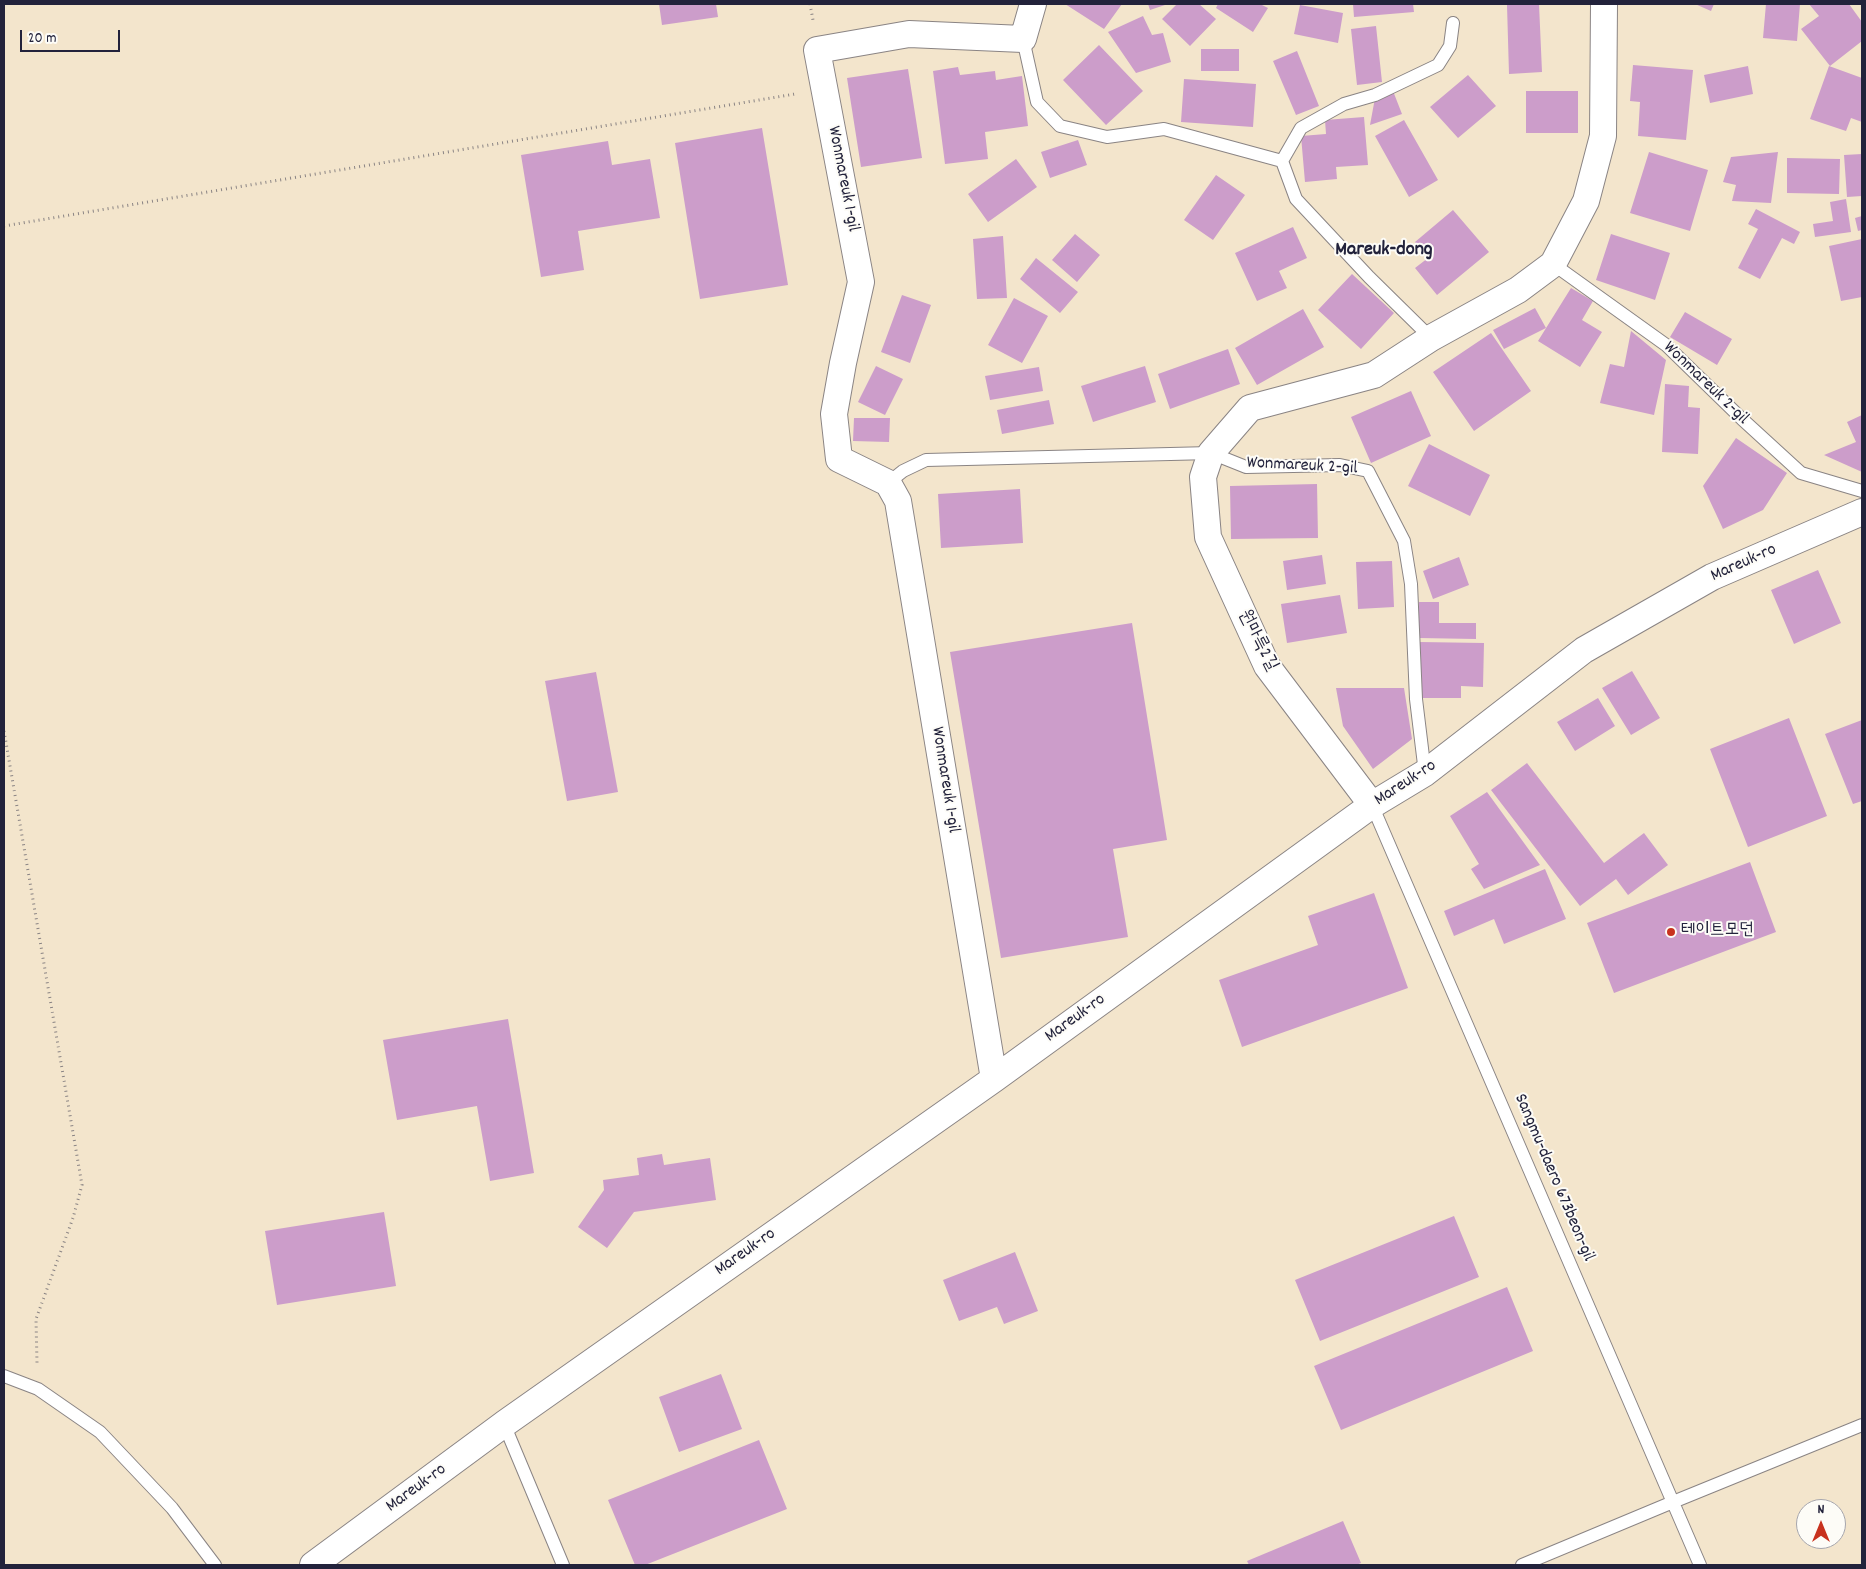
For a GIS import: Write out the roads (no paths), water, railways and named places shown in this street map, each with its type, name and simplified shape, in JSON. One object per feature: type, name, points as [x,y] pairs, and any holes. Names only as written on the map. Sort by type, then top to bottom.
[{"type":"street","points":[[1023,39],[1033,4]]},
{"type":"street","points":[[1212,453],[1250,408],[1374,376],[1431,338],[1518,290],[1553,264],[1586,201],[1603,136],[1604,4]]},
{"type":"street","name":"Wonmareuk 1-gil","points":[[994,1079],[898,501],[888,483],[839,459],[834,414],[843,363],[862,282],[818,50],[909,34],[1023,39]]},
{"type":"street","name":"원마륵2길","points":[[1212,453],[1203,477],[1208,537],[1267,666],[1372,806]]},
{"type":"street","name":"Mareuk-ro","points":[[313,1565],[504,1424],[994,1079],[1372,806],[1425,773],[1584,650],[1712,577],[1862,512]]},
{"type":"lane","points":[[1282,161],[1301,128],[1344,104],[1375,95],[1438,65],[1450,46],[1453,23]]},
{"type":"lane","points":[[1023,39],[1037,102],[1060,126],[1107,137],[1164,129],[1282,161]]},
{"type":"lane","points":[[1282,161],[1296,199],[1369,277],[1431,338]]},
{"type":"lane","name":"Wonmareuk 2-gil","points":[[1553,264],[1666,345],[1801,473],[1862,491]]},
{"type":"lane","points":[[888,483],[903,471],[926,460],[1212,453]]},
{"type":"lane","name":"Wonmareuk 2-gil","points":[[1212,453],[1246,467],[1340,465],[1368,471],[1404,541],[1411,584],[1416,700],[1425,773]]},
{"type":"lane","name":"Sangmu-daero 673beon-gil","points":[[1372,806],[1700,1565]]},
{"type":"lane","points":[[4,1376],[38,1389],[100,1432],[172,1508],[215,1565]]},
{"type":"lane","points":[[504,1424],[563,1565]]},
{"type":"lane","points":[[1522,1565],[1862,1425]]},
{"type":"place","name":"테이트모던","points":[[1671,932]]},
{"type":"district","name":"Mareuk-dong","points":[[1384,251]]}]
